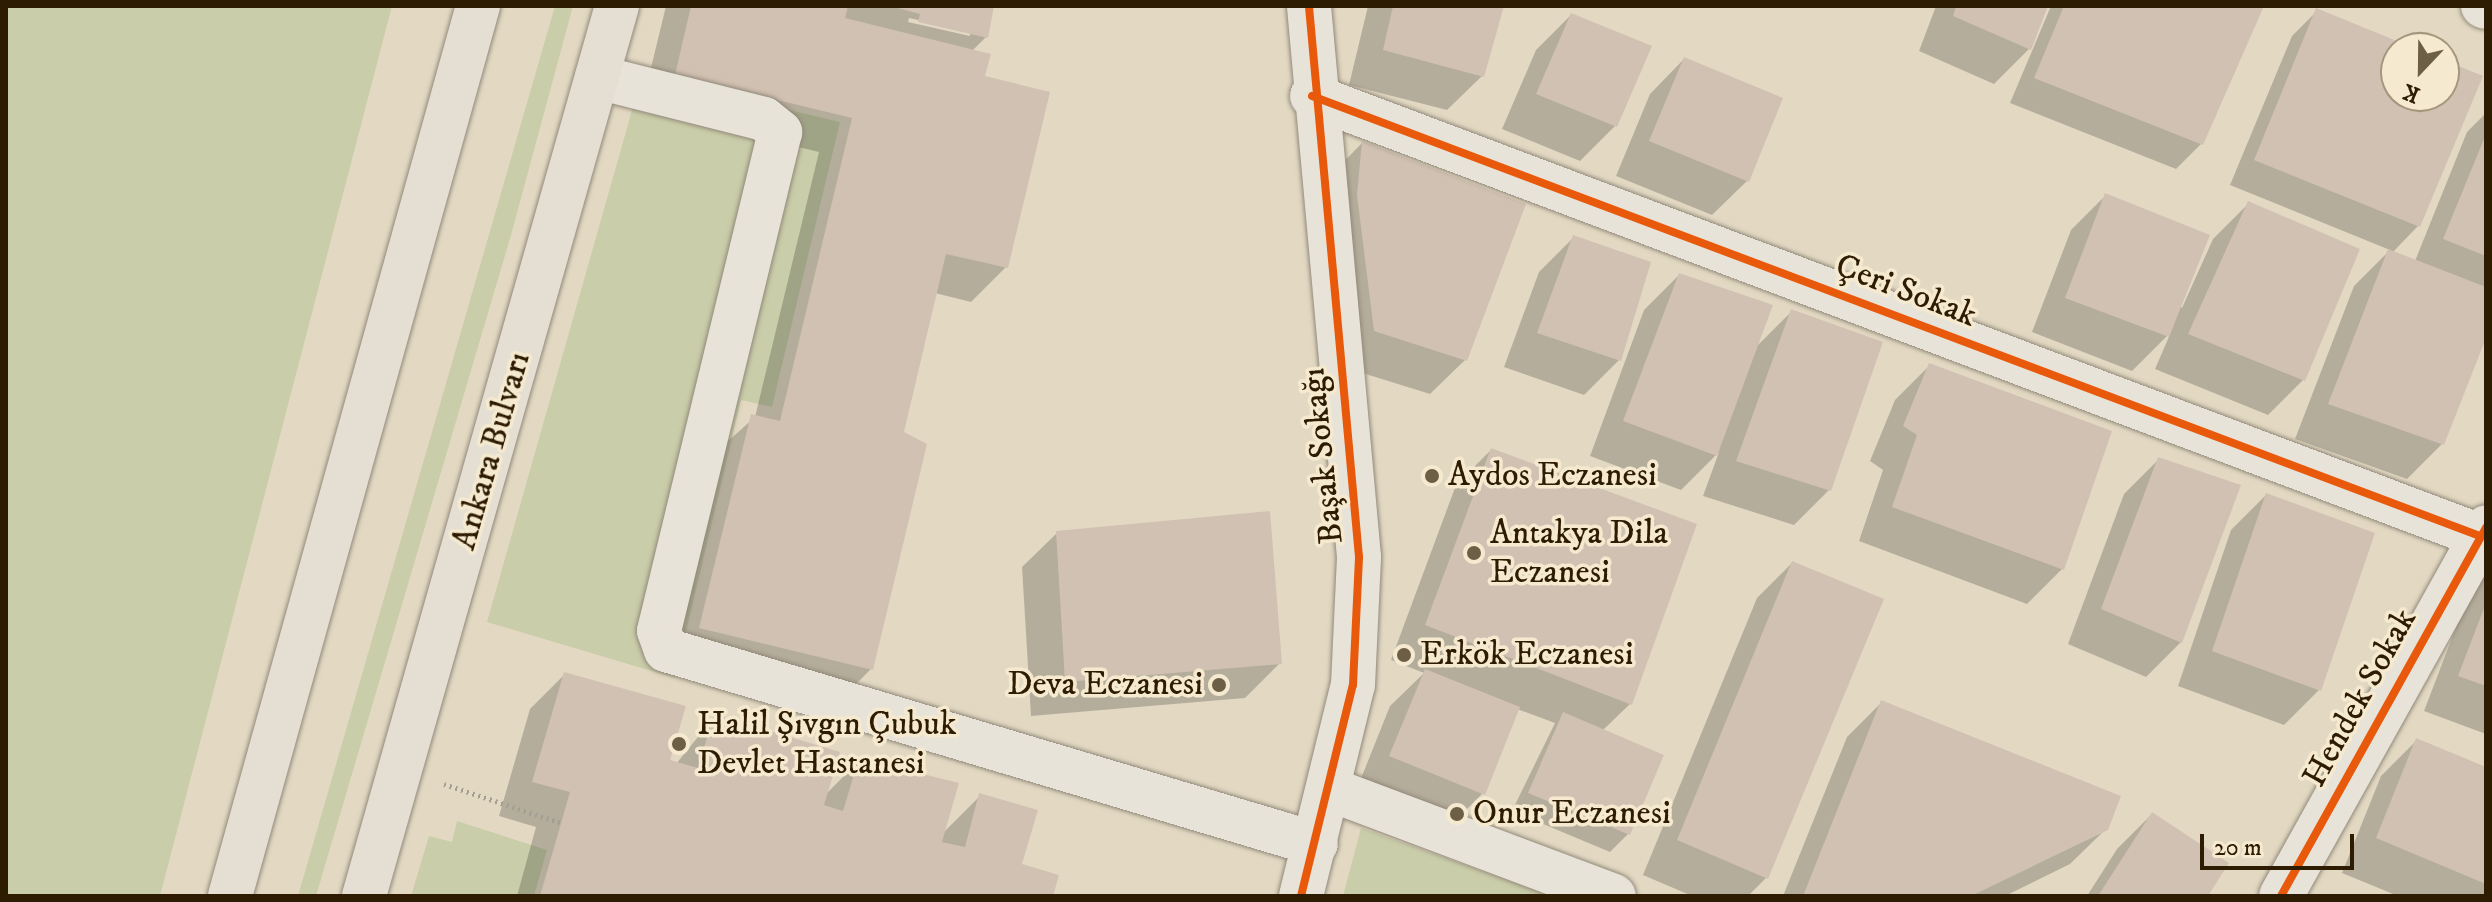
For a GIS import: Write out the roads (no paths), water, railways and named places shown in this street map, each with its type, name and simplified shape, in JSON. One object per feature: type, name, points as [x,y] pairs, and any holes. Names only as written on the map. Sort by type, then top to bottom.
[{"type":"main road","points":[[230,896],[478,6]]},
{"type":"main road","name":"Ankara Bulvarı","points":[[364,896],[617,6]]},
{"type":"street","name":"Başak Sokağı","points":[[1301,896],[1332,790],[1353,685],[1359,557],[1312,96],[1309,6]]},
{"type":"street","points":[[597,77],[764,119],[780,132],[659,631],[666,650],[1316,844]]},
{"type":"street","name":"Çeri Sokak","points":[[1312,96],[2483,532]]},
{"type":"street","name":"Hendek Sokak","points":[[2281,896],[2483,532]]},
{"type":"street","points":[[1332,790],[1614,896]]},
{"type":"place","name":"Aydos Eczanesi","points":[[1432,476]]},
{"type":"place","name":"Antakya Dila Eczanesi","points":[[1474,553]]},
{"type":"place","name":"Erkök Eczanesi","points":[[1404,655]]},
{"type":"place","name":"Deva Eczanesi","points":[[1219,685]]},
{"type":"place","name":"Halil Şıvgın Çubuk Devlet Hastanesi","points":[[679,744]]},
{"type":"place","name":"Onur Eczanesi","points":[[1457,814]]}]
